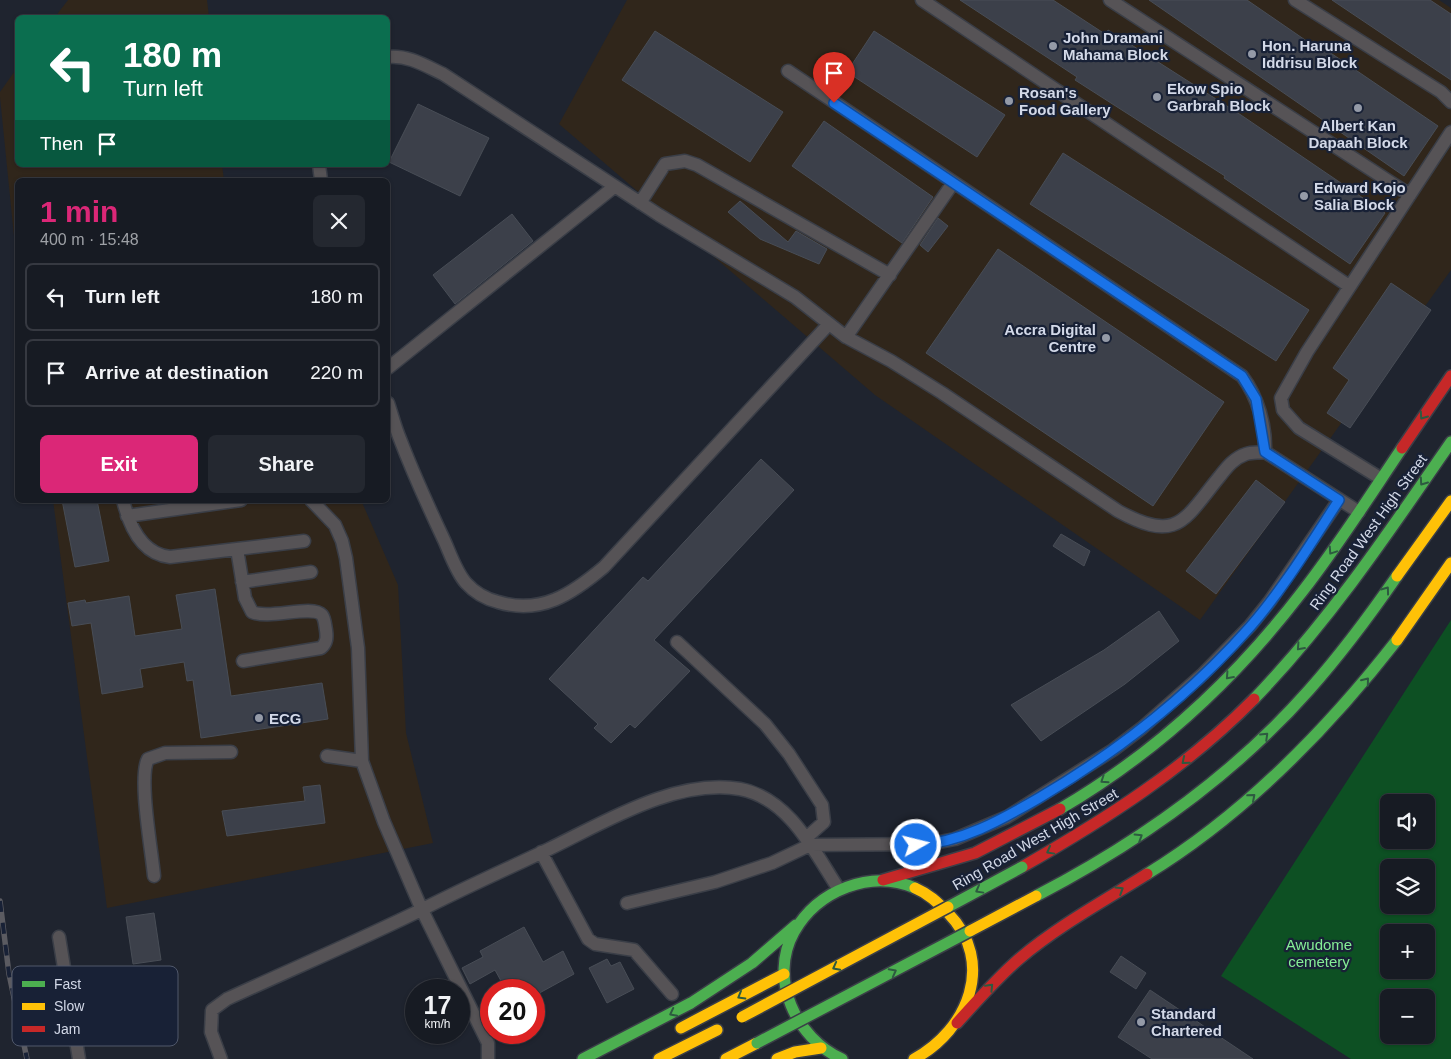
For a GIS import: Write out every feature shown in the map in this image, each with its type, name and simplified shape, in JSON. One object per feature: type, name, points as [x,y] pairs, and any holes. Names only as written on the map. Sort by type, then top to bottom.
[{"type":"main road","name":"Ring Road West High Street","points":[[883,880],[963,857],[987,848],[1058,810],[1134,760],[1221,685],[1280,621],[1322,565],[1451,376]]},
{"type":"main road","name":"Ring Road West High Street","points":[[659,1059],[730,1023],[1022,866],[1130,802],[1180,765],[1240,712],[1304,642],[1355,581],[1451,442]]},
{"type":"main road","points":[[726,1059],[1099,862],[1198,795],[1244,756],[1287,714],[1332,663],[1451,501]]},
{"type":"main road","points":[[914,1059],[940,1043],[992,985],[1029,950],[1060,928],[1193,844],[1279,773],[1391,650],[1451,563]]},
{"type":"main road","points":[[583,1059],[691,1003],[752,963],[799,923],[810,909],[838,888],[856,882],[883,880],[902,882],[920,889],[937,900],[951,914],[962,930],[969,948],[972,967],[971,987],[966,1006],[957,1023]]},
{"type":"main road","points":[[799,923],[787,950],[784,974],[786,990],[794,1015],[808,1036],[821,1048],[842,1059]]},
{"type":"main road","points":[[667,1035],[784,974]]},
{"type":"main road","points":[[777,1059],[795,1052],[821,1048]]},
{"type":"lane","points":[[922,0],[1349,286]]},
{"type":"lane","points":[[1110,0],[1410,194]]},
{"type":"lane","points":[[1295,0],[1441,92],[1451,102]]},
{"type":"lane","points":[[390,57],[400,56],[417,61],[442,74],[640,203],[795,297],[846,337],[891,361],[942,393],[1118,511],[1140,523],[1158,527],[1180,522],[1190,515],[1228,466],[1248,453],[1265,452],[1359,512]]},
{"type":"lane","points":[[788,71],[1242,376],[1256,399],[1265,452]]},
{"type":"lane","points":[[1380,478],[1299,428],[1283,410],[1281,398],[1349,286],[1451,132]]},
{"type":"lane","points":[[640,203],[665,164],[685,161],[697,165],[890,275]]},
{"type":"lane","points":[[846,337],[953,183]]},
{"type":"lane","points":[[390,366],[614,186]]},
{"type":"lane","points":[[390,409],[399,437],[430,512],[465,582],[475,592],[491,600],[514,607],[536,606],[558,598],[582,585],[604,567],[829,324]]},
{"type":"lane","points":[[808,842],[904,846],[955,839],[1007,816],[1062,784],[1142,728],[1228,649],[1270,601],[1339,500]]},
{"type":"lane","points":[[124,503],[127,516],[142,542],[160,556],[170,557],[304,541]]},
{"type":"lane","points":[[127,516],[219,503]]},
{"type":"lane","points":[[314,503],[335,524],[346,558],[358,648],[362,761],[381,815],[422,910],[488,1043],[488,1059]]},
{"type":"lane","points":[[237,549],[242,582],[248,606],[252,612],[266,616],[317,612],[323,617],[327,636],[321,648],[242,661]]},
{"type":"lane","points":[[242,582],[311,572]]},
{"type":"lane","points":[[627,903],[714,882],[772,863],[808,842],[824,822],[825,815],[822,805],[789,754],[765,724],[677,642]]},
{"type":"lane","points":[[154,876],[145,783],[145,764],[148,759],[165,753],[231,752]]},
{"type":"lane","points":[[327,756],[362,761]]},
{"type":"lane","points":[[221,1059],[210,1032],[212,1010],[227,999],[422,910],[637,806],[696,789],[741,789],[756,794],[785,814],[808,842],[838,888]]},
{"type":"lane","points":[[541,852],[588,939],[595,944],[634,950],[672,994]]},
{"type":"lane","points":[[59,937],[64,966]]},
{"type":"lane","points":[[76,1046],[78,1059]]},
{"type":"shaded area","points":[[68,0],[207,0],[209,15],[57,15]]},
{"type":"shaded area","name":"Accra Digital Centre","points":[[627,0],[1439,0],[1451,8],[1451,270],[1200,620],[875,395],[559,124]]},
{"type":"shaded area","points":[[15,71],[15,167],[222,167],[224,178],[15,178],[15,246],[0,92]]},
{"type":"shaded area","points":[[53,503],[362,503],[398,585],[406,733],[433,843],[107,908]]},
{"type":"green space","name":"Awudome cemetery","points":[[1451,620],[1451,1059],[1351,1059],[1221,976]]},
{"type":"building","points":[[960,0],[1053,0],[1105,34],[1108,30],[1238,113],[1385,213],[1350,264],[1224,178],[1225,176],[1075,80],[1077,77]]},
{"type":"building","points":[[1149,0],[1247,0],[1311,44],[1313,41],[1438,126],[1404,176]]},
{"type":"building","points":[[1332,0],[1430,0],[1451,14],[1451,80]]},
{"type":"building","points":[[655,31],[783,112],[750,162],[622,80]]},
{"type":"building","points":[[874,31],[1005,115],[977,157],[847,72]]},
{"type":"building","points":[[418,104],[489,138],[460,196],[390,162]]},
{"type":"building","points":[[824,121],[933,197],[902,243],[792,166]]},
{"type":"building","points":[[1063,153],[1309,310],[1276,361],[1030,204]]},
{"type":"building","points":[[740,201],[788,242],[796,231],[827,249],[819,264],[760,239],[728,212]]},
{"type":"building","points":[[512,214],[533,241],[455,304],[433,275]]},
{"type":"building","points":[[938,218],[948,226],[928,252],[920,245]]},
{"type":"building","points":[[998,249],[1224,402],[1153,506],[926,353]]},
{"type":"building","points":[[1391,283],[1431,310],[1350,428],[1327,413],[1349,380],[1333,368]]},
{"type":"building","points":[[761,459],[794,490],[654,640],[690,671],[635,728],[630,724],[611,743],[594,728],[598,724],[549,679],[643,577],[648,581]]},
{"type":"building","points":[[1256,480],[1285,502],[1216,594],[1186,571]]},
{"type":"building","points":[[63,503],[98,503],[109,561],[75,567]]},
{"type":"building","points":[[1061,534],[1090,551],[1084,566],[1053,546]]},
{"type":"building","points":[[215,589],[231,696],[322,683],[328,719],[201,738],[193,680],[187,681],[184,662],[140,669],[143,687],[102,694],[91,623],[72,626],[68,603],[85,600],[86,603],[129,596],[135,636],[182,629],[176,595]]},
{"type":"building","points":[[1159,611],[1179,641],[1125,684],[1041,741],[1011,705],[1104,650]]},
{"type":"building","points":[[320,785],[325,823],[227,836],[222,811],[305,801],[303,787]]},
{"type":"building","points":[[154,913],[161,960],[133,964],[126,917]]},
{"type":"building","points":[[524,927],[543,962],[563,951],[574,974],[545,990],[545,979],[500,979],[495,970],[470,984],[470,979],[468,979],[462,968],[483,957],[480,951]]},
{"type":"building","points":[[1121,956],[1146,973],[1136,989],[1110,972]]},
{"type":"building","points":[[607,959],[611,966],[620,962],[634,989],[607,1003],[589,968]]},
{"type":"building","points":[[1150,990],[1253,1059],[1152,1059],[1118,1037]]},
{"type":"railway","points":[[0,901],[12,988]]},
{"type":"railway","points":[[24,1046],[27,1059]]},
{"type":"traffic: fast","points":[[1254,699],[1282,669],[1358,575],[1451,442]]},
{"type":"traffic: fast","points":[[1060,809],[1128,764],[1160,739],[1192,712],[1250,654],[1277,624],[1315,575],[1402,448]]},
{"type":"traffic: fast","points":[[1036,896],[1074,876],[1147,830],[1182,806],[1248,751],[1279,722],[1321,676],[1355,634],[1397,576]]},
{"type":"traffic: fast","points":[[1147,874],[1217,825],[1282,769],[1342,707],[1397,640]]},
{"type":"traffic: fast","points":[[948,907],[1022,867]]},
{"type":"traffic: fast","points":[[842,1059],[811,1037],[791,1005],[784,969],[787,950],[794,932],[804,917],[817,905],[847,887],[864,882],[881,881],[915,888]]},
{"type":"traffic: fast","points":[[583,1059],[691,1003],[752,963],[796,925]]},
{"type":"traffic: fast","points":[[757,1043],[970,931]]},
{"type":"traffic: slow","points":[[1397,576],[1451,501]]},
{"type":"traffic: slow","points":[[1397,640],[1451,563]]},
{"type":"traffic: slow","points":[[914,1059],[933,1046],[949,1031],[961,1013],[969,994],[973,973],[971,952],[963,932],[940,905],[915,888]]},
{"type":"traffic: slow","points":[[970,931],[1036,896]]},
{"type":"traffic: slow","points":[[742,1017],[948,907]]},
{"type":"traffic: slow","points":[[681,1028],[784,974]]},
{"type":"traffic: slow","points":[[659,1059],[717,1030]]},
{"type":"traffic: slow","points":[[726,1059],[757,1043]]},
{"type":"traffic: slow","points":[[777,1059],[795,1052],[821,1048]]},
{"type":"traffic: jam","points":[[1402,448],[1451,376]]},
{"type":"traffic: jam","points":[[1022,867],[1144,791],[1201,748],[1254,699]]},
{"type":"traffic: jam","points":[[883,880],[975,853],[1060,809]]},
{"type":"traffic: jam","points":[[957,1023],[1002,974],[1034,947],[1082,914],[1147,874]]},
{"type":"place","name":"John Dramani Mahama Block","points":[[1053,46]]},
{"type":"place","name":"Hon. Haruna Iddrisu Block","points":[[1252,54]]},
{"type":"place","name":"Ekow Spio Garbrah Block","points":[[1157,97]]},
{"type":"place","name":"Rosan's Food Gallery","points":[[1009,101]]},
{"type":"place","name":"Albert Kan Dapaah Block","points":[[1358,108]]},
{"type":"place","name":"Edward Kojo Salia Block","points":[[1304,196]]},
{"type":"place","name":"Accra Digital Centre","points":[[1106,338]]},
{"type":"place","name":"ECG","points":[[259,718]]},
{"type":"place","name":"Standard Chartered","points":[[1141,1022]]},
{"type":"route","points":[[834,103],[1242,376],[1251,388],[1260,412],[1265,452],[1339,500],[1289,576],[1250,626],[1203,674],[1142,728],[1062,784],[1007,816],[955,839],[916,845]]}]
